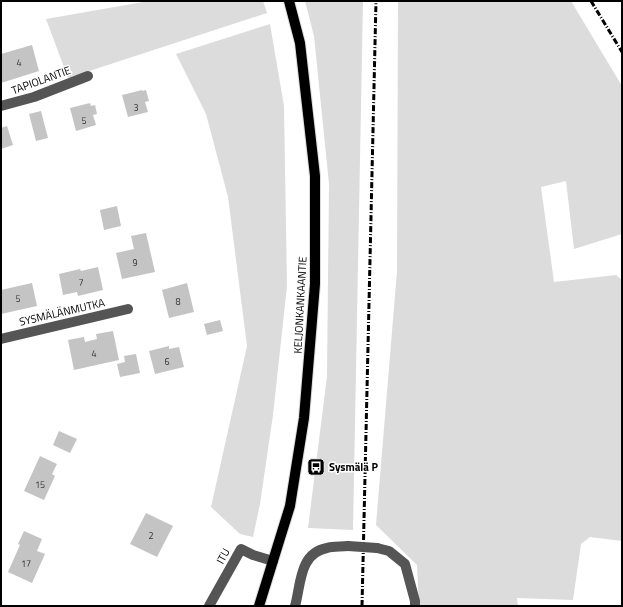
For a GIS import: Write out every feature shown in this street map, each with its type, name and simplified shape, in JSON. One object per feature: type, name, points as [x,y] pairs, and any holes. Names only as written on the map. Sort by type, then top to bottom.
[{"type":"main road","name":"KELJONKANKAANTIE","points":[[259,606],[290,506],[304,418],[315,284],[315,176],[300,43],[289,1]]},
{"type":"street","name":"TAPIOLANTIE","points":[[1,106],[34,97],[88,76]]},
{"type":"street","name":"SYSMÄLÄNMUTKA","points":[[1,339],[128,309]]},
{"type":"street","points":[[295,606],[304,566],[314,552],[326,548],[348,546],[377,548],[389,551],[405,564],[415,606]]},
{"type":"street","name":"ITU","points":[[209,606],[241,549],[253,555],[273,561]]},
{"type":"shaded area","points":[[149,1],[263,1],[267,13],[68,78],[46,19]]},
{"type":"shaded area","points":[[305,1],[363,1],[353,530],[308,528],[327,376],[329,184],[314,36]]},
{"type":"shaded area","points":[[398,1],[571,1],[622,86],[622,234],[574,249],[566,181],[541,187],[554,282],[616,275],[622,280],[622,541],[590,537],[581,544],[573,600],[517,598],[518,606],[419,606],[417,565],[376,525],[397,271]]},
{"type":"shaded area","points":[[270,24],[284,106],[287,286],[273,415],[260,504],[253,537],[240,534],[211,507],[247,346],[228,197],[206,114],[176,54]]},
{"type":"building","points":[[32,45],[39,71],[1,83],[1,54]]},
{"type":"building","points":[[146,90],[149,101],[145,102],[148,112],[128,117],[122,95]]},
{"type":"building","points":[[90,103],[91,106],[95,105],[97,114],[93,115],[96,125],[76,131],[70,108]]},
{"type":"building","points":[[41,111],[48,138],[36,141],[29,114]]},
{"type":"building","points":[[7,126],[13,145],[1,149],[1,128]]},
{"type":"building","points":[[117,206],[121,226],[104,230],[100,210]]},
{"type":"building","points":[[146,233],[155,272],[122,279],[116,253],[134,249],[131,236]]},
{"type":"building","points":[[98,267],[103,290],[78,296],[77,292],[63,295],[59,274],[80,269],[81,271]]},
{"type":"building","points":[[32,283],[37,306],[1,314],[1,290]]},
{"type":"building","points":[[187,283],[194,312],[169,318],[162,290]]},
{"type":"building","points":[[220,320],[223,331],[207,335],[204,324]]},
{"type":"building","points":[[113,331],[119,360],[74,370],[68,340],[84,337],[85,342],[97,339],[96,334]]},
{"type":"building","points":[[169,346],[169,349],[179,347],[184,367],[155,374],[149,351]]},
{"type":"building","points":[[136,354],[140,373],[120,377],[117,364],[125,362],[124,356]]},
{"type":"building","points":[[59,431],[77,439],[70,453],[53,445]]},
{"type":"building","points":[[40,456],[57,464],[52,474],[55,476],[44,500],[24,491]]},
{"type":"building","points":[[146,513],[173,526],[157,557],[130,544]]},
{"type":"building","points":[[24,531],[42,539],[37,551],[45,554],[32,583],[8,572],[20,545],[18,544]]},
{"type":"railway","points":[[362,606],[376,1]]},
{"type":"railway","points":[[591,1],[622,52]]},
{"type":"place","name":"Sysmälä P","points":[[316,467]]}]
